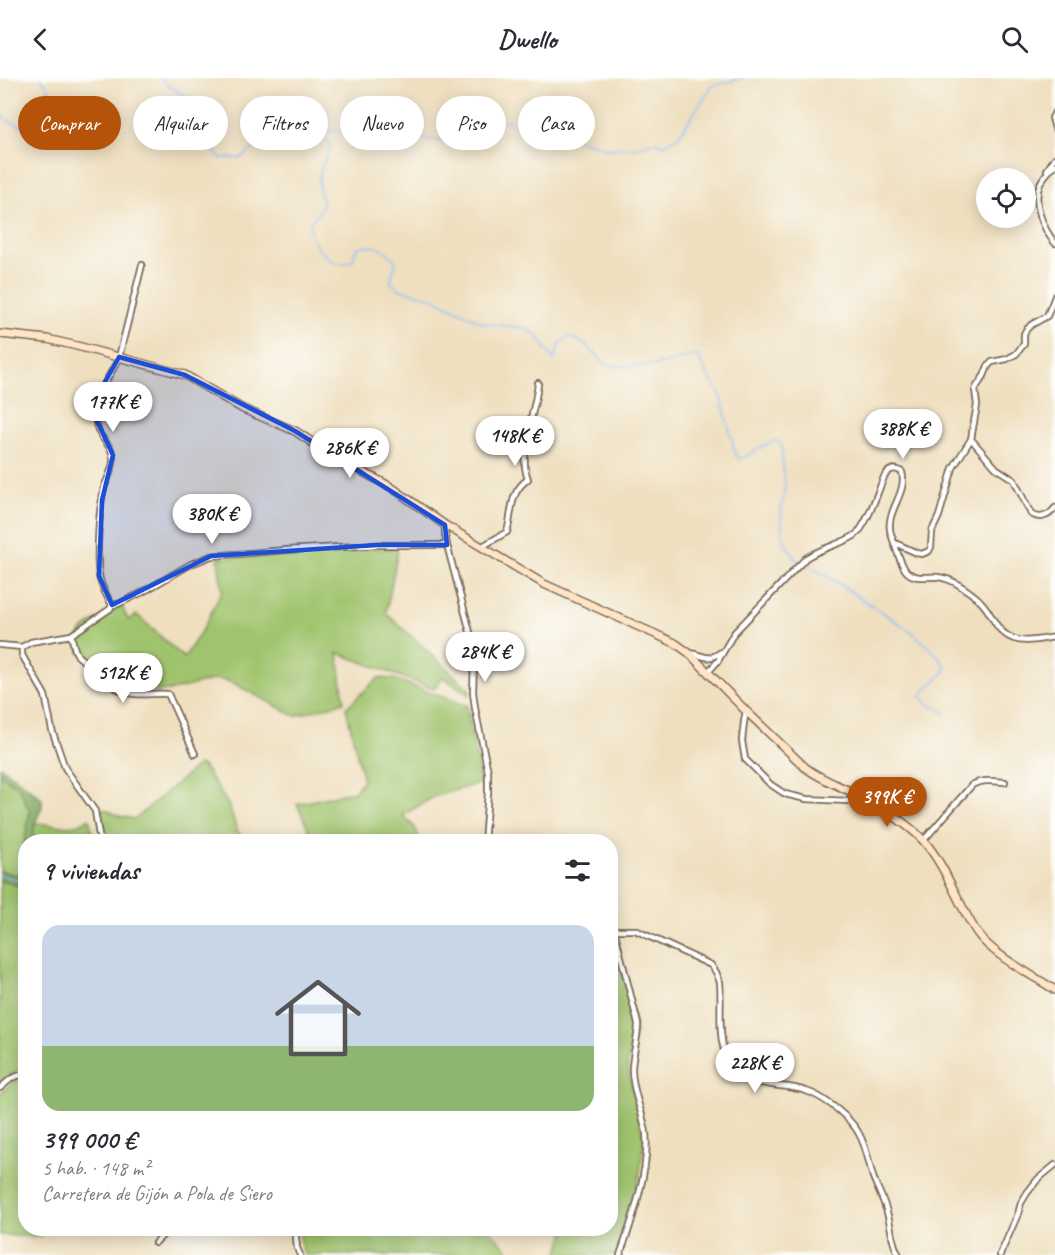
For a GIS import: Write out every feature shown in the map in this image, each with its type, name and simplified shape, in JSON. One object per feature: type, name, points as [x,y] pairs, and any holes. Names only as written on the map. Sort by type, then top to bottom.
[{"type":"street","points":[[1055,112],[1052,118],[1055,129]]},
{"type":"street","points":[[1055,158],[1041,180],[1037,195],[1041,219],[1055,243]]},
{"type":"street","points":[[1041,180],[1055,165]]},
{"type":"street","points":[[112,605],[103,590],[99,576],[99,554],[102,500],[113,464],[113,455],[98,428],[96,406],[101,389],[119,357],[142,265]]},
{"type":"street","points":[[895,543],[922,554],[931,547],[932,531],[939,516],[953,468],[971,439],[977,405],[975,390],[992,362],[1007,359],[1016,354],[1024,344],[1026,330],[1047,316],[1055,296]]},
{"type":"street","points":[[0,334],[47,339],[185,375],[243,409],[295,431],[391,487],[445,525],[544,584],[675,643],[689,653],[787,751],[816,775],[872,802],[914,831],[938,860],[979,935],[998,952],[1055,990]]},
{"type":"street","points":[[481,547],[507,532],[514,495],[528,479],[525,456],[538,383]]},
{"type":"street","points":[[971,439],[996,468],[1014,480],[1031,514],[1035,517],[1043,517],[1055,508]]},
{"type":"street","points":[[706,670],[718,661],[734,633],[806,558],[858,534],[866,521],[884,477],[892,469],[902,472],[904,478],[891,515],[891,532],[903,567],[908,573],[913,576],[936,577],[958,584],[983,603],[993,621],[1006,635],[1017,640],[1055,638]]},
{"type":"street","points":[[445,525],[447,545],[470,632],[474,662],[475,708],[488,772],[485,834]]},
{"type":"street","points":[[0,645],[22,647],[31,642],[71,635],[110,609],[112,605],[141,593],[191,564],[210,556],[376,545],[447,545]]},
{"type":"street","points":[[71,635],[78,656],[112,687],[125,693],[168,694],[195,754]]},
{"type":"street","points":[[22,647],[22,655],[45,695],[52,730],[65,768],[95,812],[99,834]]},
{"type":"street","points":[[689,653],[709,658],[715,657],[723,650]]},
{"type":"street","points":[[706,670],[709,658]]},
{"type":"street","points":[[746,711],[741,741],[745,759],[770,784],[785,794],[806,799],[872,802]]},
{"type":"street","points":[[924,841],[972,785],[992,780],[1005,782]]},
{"type":"street","points":[[618,930],[635,930],[711,965],[720,982],[723,1047],[728,1059],[739,1072],[757,1083],[811,1093],[839,1110],[855,1127],[886,1206],[892,1240],[899,1255]]},
{"type":"street","points":[[618,945],[638,1024],[632,1070],[647,1141],[644,1171],[633,1217],[620,1255]]},
{"type":"street","points":[[0,1088],[18,1076]]},
{"type":"street","points":[[1000,1255],[1027,1192],[1055,1165]]},
{"type":"street","points":[[155,1243],[164,1236]]},
{"type":"street","points":[[296,1236],[300,1255]]},
{"type":"highlighted area","points":[[119,357],[185,375],[295,431],[445,525],[447,545],[377,545],[211,556],[112,605],[99,576],[102,500],[113,455],[97,421],[101,389]]},
{"type":"green space","points":[[372,548],[398,550],[386,613],[469,689],[469,695],[443,677],[434,689],[338,653],[344,702],[295,716],[231,682],[217,679],[169,691],[128,690],[110,680],[79,652],[80,633],[93,622],[122,606],[128,620],[137,615],[184,658],[204,627],[222,591],[218,558]]},
{"type":"green space","points":[[378,678],[394,679],[467,706],[481,783],[435,796],[403,815],[418,834],[311,834],[297,804],[355,791],[363,780],[346,708]]},
{"type":"green space","points":[[198,765],[203,766],[228,804],[240,834],[103,834],[98,811],[105,809],[119,816],[135,819]]},
{"type":"green space","points":[[0,766],[42,800],[33,834],[26,834],[30,812],[20,789],[0,774]]},
{"type":"green space","points":[[0,774],[20,789],[30,812],[26,834],[18,834],[18,876],[9,876],[0,871]]},
{"type":"green space","points":[[89,818],[92,834],[33,834],[35,823],[71,826]]},
{"type":"green space","points":[[0,871],[18,876],[18,885],[2,880],[0,882]]},
{"type":"green space","points":[[1,880],[18,885],[18,1070],[0,1082]]},
{"type":"green space","points":[[618,957],[635,1024],[635,1034],[627,1064],[644,1140],[640,1174],[631,1215],[617,1255],[557,1255],[564,1236],[618,1236]]},
{"type":"green space","points":[[18,1080],[18,1236],[0,1235],[0,1093]]},
{"type":"green space","points":[[300,1236],[495,1236],[513,1255],[304,1255]]},
{"type":"waterway","points":[[0,113],[5,119],[21,126],[43,113],[50,103],[50,97],[49,90],[41,78]]},
{"type":"waterway","points":[[162,78],[167,85],[194,101],[198,131],[220,158],[241,158],[256,147],[292,108],[299,107],[309,112],[331,147],[319,175],[323,205],[309,226],[315,243],[332,261],[348,263],[353,260],[358,247],[380,248],[396,262],[391,283],[399,289],[433,298],[483,323],[524,328],[535,334],[554,360],[560,343],[568,337],[584,344],[605,364],[651,366],[698,356],[706,373],[720,393],[736,456],[740,459],[772,442],[777,441],[782,445],[785,486],[781,510],[782,527],[785,543],[797,561],[836,582],[912,632],[938,656],[946,668],[921,696],[927,703],[945,713]]},
{"type":"waterway","points":[[328,130],[347,134],[363,141],[378,141],[401,136],[440,141],[453,137],[471,122],[490,119],[506,121],[548,135],[570,136],[607,149],[634,148],[654,142],[663,145],[678,137],[712,86],[743,78]]},
{"type":"waterway","points":[[0,875],[18,879]]}]
